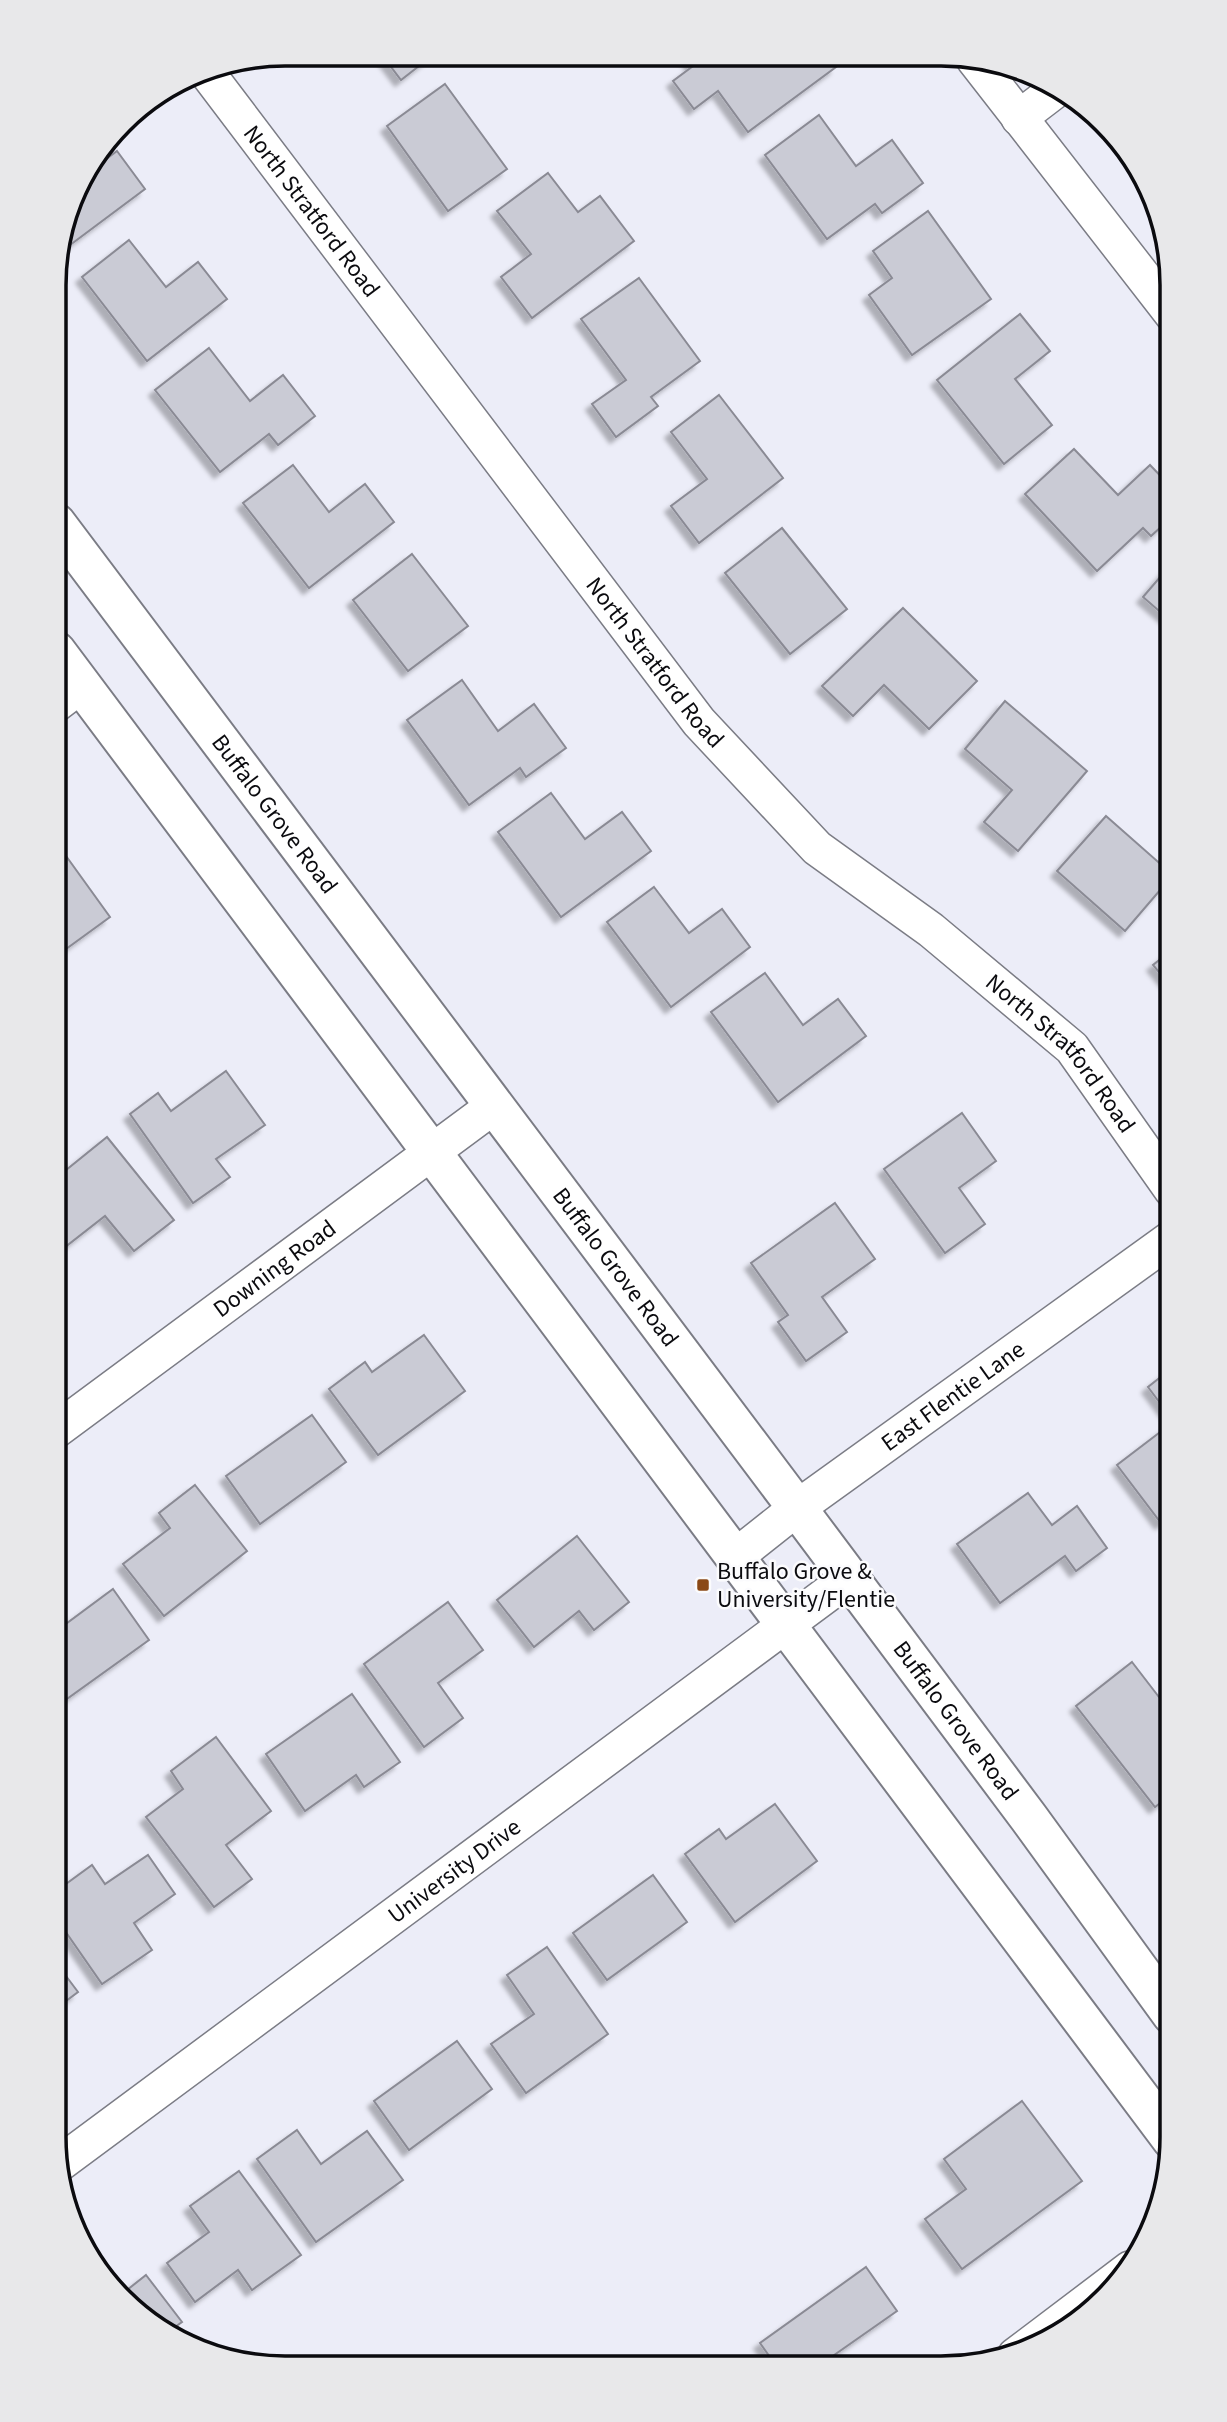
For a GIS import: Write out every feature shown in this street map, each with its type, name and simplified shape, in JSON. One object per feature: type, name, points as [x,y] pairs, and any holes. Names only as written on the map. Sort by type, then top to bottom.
[{"type":"main road","name":"Buffalo Grove Road","points":[[67,537],[1029,1818],[1160,1998]]},
{"type":"main road","points":[[69,695],[432,1153],[1160,2124]]},
{"type":"street","points":[[983,71],[1160,298]]},
{"type":"street","name":"North Stratford Road","points":[[212,79],[699,722],[817,848],[931,930],[1072,1048],[1160,1173]]},
{"type":"street","points":[[1019,118],[1049,95]]},
{"type":"street","name":"Downing Road","points":[[66,1423],[494,1105]]},
{"type":"street","name":"East Flentie Lane","points":[[735,1556],[797,1508],[1160,1247]]},
{"type":"street","name":"University Drive","points":[[68,2157],[849,1578]]},
{"type":"building","points":[[390,66],[419,66],[401,80]]},
{"type":"building","points":[[693,66],[836,67],[748,132],[718,91],[694,109],[673,81]]},
{"type":"building","points":[[445,84],[507,169],[448,211],[387,126]]},
{"type":"building","points":[[819,115],[856,166],[892,140],[923,183],[882,213],[875,204],[827,239],[765,155]]},
{"type":"building","points":[[117,151],[145,189],[71,245],[83,202],[107,158]]},
{"type":"building","points":[[548,173],[578,212],[600,196],[634,241],[532,318],[501,277],[531,254],[497,211]]},
{"type":"building","points":[[928,211],[991,299],[912,355],[869,295],[892,278],[873,251]]},
{"type":"building","points":[[129,240],[166,287],[198,262],[227,299],[147,361],[82,277]]},
{"type":"building","points":[[639,278],[700,361],[651,397],[658,406],[616,437],[592,404],[626,380],[581,319]]},
{"type":"building","points":[[1020,314],[1050,351],[1015,379],[1052,425],[1004,464],[937,380]]},
{"type":"building","points":[[209,348],[250,401],[283,375],[315,416],[278,445],[269,434],[220,472],[155,390]]},
{"type":"building","points":[[719,395],[783,478],[699,543],[671,506],[707,479],[671,432]]},
{"type":"building","points":[[1074,449],[1118,495],[1150,465],[1160,475],[1160,528],[1151,536],[1143,528],[1097,571],[1025,494]]},
{"type":"building","points":[[293,465],[329,512],[365,484],[394,522],[309,588],[243,503]]},
{"type":"building","points":[[782,528],[847,609],[790,654],[725,573]]},
{"type":"building","points":[[412,554],[468,626],[408,671],[353,600]]},
{"type":"building","points":[[1160,577],[1160,612],[1143,597]]},
{"type":"building","points":[[903,608],[977,681],[929,729],[884,685],[853,716],[822,686]]},
{"type":"building","points":[[462,680],[498,731],[534,704],[566,748],[526,777],[520,768],[469,805],[407,720]]},
{"type":"building","points":[[1005,701],[1087,771],[1018,851],[984,822],[1012,790],[965,749]]},
{"type":"building","points":[[551,793],[585,839],[622,812],[651,851],[561,917],[498,832]]},
{"type":"building","points":[[1106,816],[1160,864],[1160,890],[1125,931],[1057,871]]},
{"type":"building","points":[[67,857],[110,917],[67,949]]},
{"type":"building","points":[[654,887],[689,933],[722,909],[750,947],[671,1007],[607,922]]},
{"type":"building","points":[[1160,959],[1160,973],[1153,965]]},
{"type":"building","points":[[765,973],[803,1025],[838,999],[866,1036],[778,1102],[711,1012]]},
{"type":"building","points":[[226,1071],[265,1125],[216,1159],[230,1177],[193,1203],[130,1114],[158,1093],[171,1111]]},
{"type":"building","points":[[962,1113],[996,1161],[959,1188],[985,1224],[945,1253],[884,1169]]},
{"type":"building","points":[[107,1137],[174,1220],[134,1251],[105,1216],[66,1246],[67,1170]]},
{"type":"building","points":[[835,1203],[875,1259],[822,1297],[847,1332],[806,1361],[778,1322],[788,1315],[751,1263]]},
{"type":"building","points":[[424,1335],[465,1391],[378,1455],[329,1389],[365,1362],[372,1372]]},
{"type":"building","points":[[1160,1378],[1160,1403],[1148,1387]]},
{"type":"building","points":[[312,1415],[346,1462],[260,1524],[226,1476]]},
{"type":"building","points":[[1160,1432],[1160,1522],[1117,1465]]},
{"type":"building","points":[[195,1485],[247,1551],[164,1616],[123,1564],[170,1528],[159,1513]]},
{"type":"building","points":[[1028,1493],[1052,1525],[1077,1506],[1107,1548],[1076,1571],[1065,1556],[1000,1603],[957,1544]]},
{"type":"building","points":[[577,1536],[629,1602],[594,1630],[579,1611],[534,1647],[497,1600]]},
{"type":"building","points":[[113,1589],[149,1640],[66,1699],[67,1623]]},
{"type":"building","points":[[448,1602],[483,1650],[438,1683],[463,1718],[424,1747],[364,1664]]},
{"type":"building","points":[[1132,1662],[1160,1698],[1160,1803],[1155,1807],[1076,1706]]},
{"type":"building","points":[[352,1694],[400,1762],[364,1787],[356,1775],[305,1811],[266,1754]]},
{"type":"building","points":[[216,1737],[271,1811],[226,1845],[252,1879],[214,1907],[146,1817],[183,1789],[171,1771]]},
{"type":"building","points":[[775,1804],[817,1861],[735,1922],[685,1854],[719,1829],[726,1839]]},
{"type":"building","points":[[148,1855],[175,1894],[134,1923],[152,1950],[102,1984],[66,1932],[66,1884],[92,1865],[105,1884]]},
{"type":"building","points":[[653,1875],[687,1922],[607,1980],[573,1933]]},
{"type":"building","points":[[547,1947],[608,2034],[526,2093],[491,2044],[534,2014],[507,1975]]},
{"type":"building","points":[[66,1976],[78,1992],[66,2001]]},
{"type":"building","points":[[457,2041],[492,2089],[409,2150],[374,2101]]},
{"type":"building","points":[[1022,2101],[1082,2181],[962,2269],[925,2219],[966,2189],[944,2159]]},
{"type":"building","points":[[297,2130],[321,2164],[367,2131],[403,2180],[316,2242],[257,2159]]},
{"type":"building","points":[[239,2171],[301,2255],[252,2290],[238,2270],[195,2302],[167,2263],[209,2232],[190,2206]]},
{"type":"building","points":[[866,2267],[897,2311],[833,2356],[769,2356],[760,2343]]},
{"type":"building","points":[[146,2275],[182,2322],[176,2326],[152,2310],[129,2289]]},
{"type":"place","name":"Buffalo Grove & University/Flentie","points":[[703,1585]]}]
